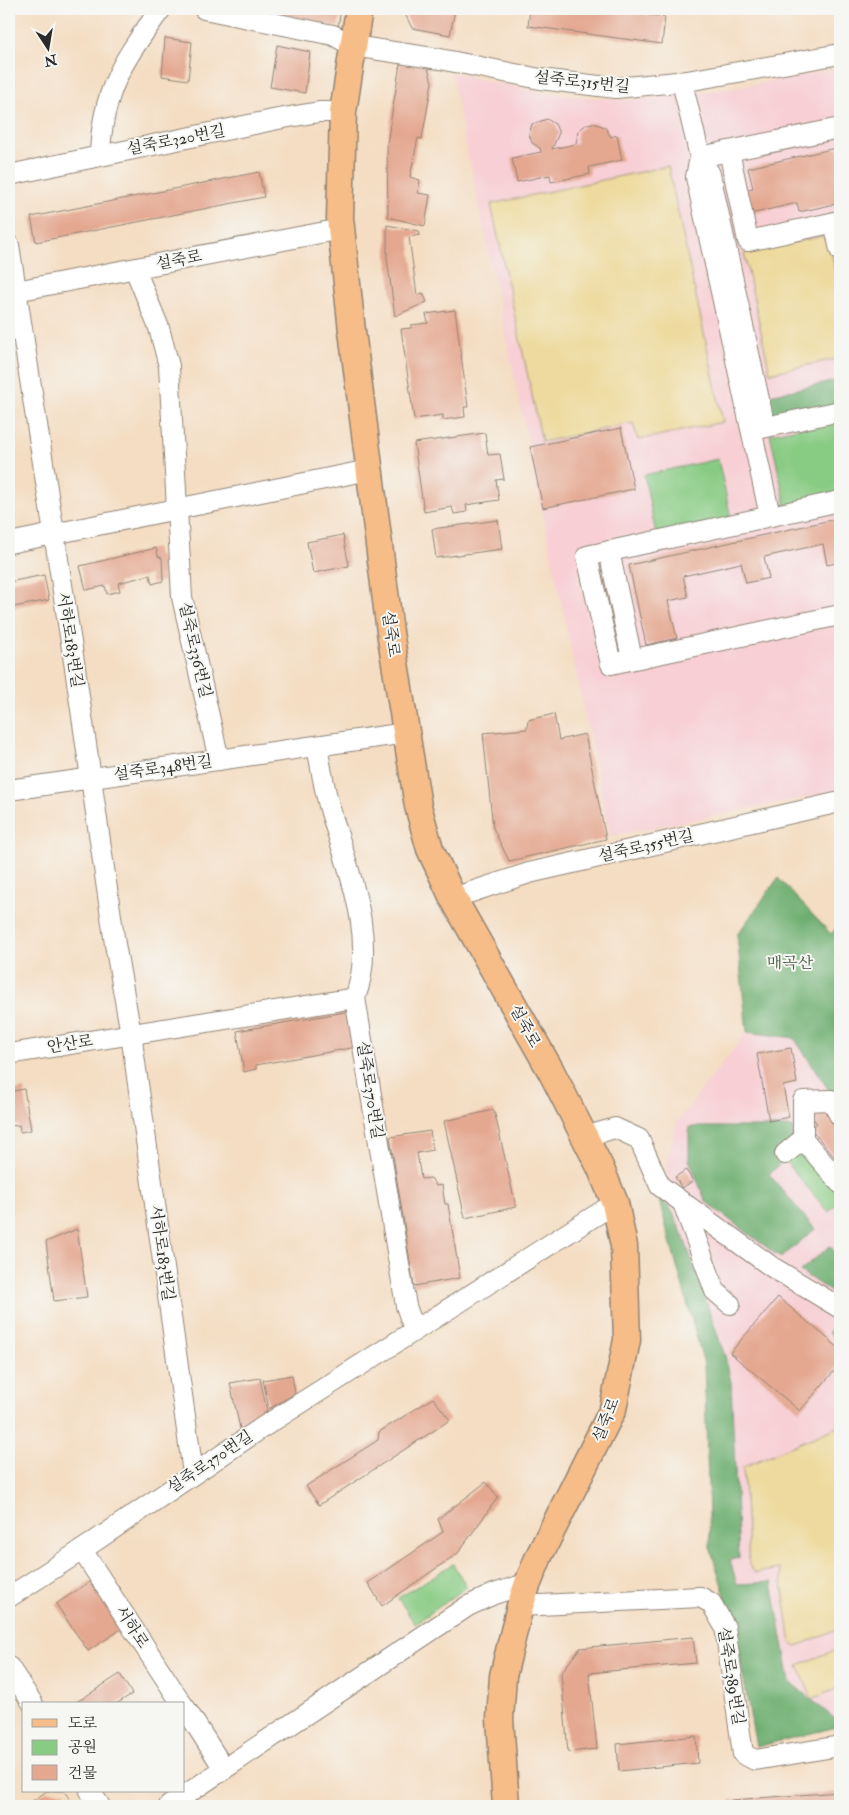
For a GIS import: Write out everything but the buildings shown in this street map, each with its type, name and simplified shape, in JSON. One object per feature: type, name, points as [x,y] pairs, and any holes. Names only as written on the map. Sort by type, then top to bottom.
[{"type":"main road","name":"설죽로","points":[[359,9],[343,112],[340,176],[341,228],[369,470],[418,806],[430,849],[454,898],[551,1071],[585,1136],[614,1203],[624,1246],[627,1340],[613,1409],[539,1556],[524,1594],[503,1676],[500,1719],[506,1806]]},
{"type":"street","points":[[100,155],[102,122],[108,94],[132,50],[161,9]]},
{"type":"street","points":[[204,9],[333,35],[353,46]]},
{"type":"street","name":"설죽로315번길","points":[[353,46],[440,59],[540,79],[616,88],[682,82],[840,54]]},
{"type":"street","points":[[682,82],[700,157],[696,177],[758,429],[770,516]]},
{"type":"street","name":"설죽로320번길","points":[[9,174],[286,118],[319,112],[343,112]]},
{"type":"street","points":[[700,157],[840,128]]},
{"type":"street","points":[[729,151],[748,241],[837,222],[840,250]]},
{"type":"street","name":"설죽로","points":[[16,291],[341,228]]},
{"type":"street","name":"서하로183번길","points":[[9,245],[115,944],[131,1034],[193,1473]]},
{"type":"street","name":"설죽로336번길","points":[[135,269],[159,328],[169,366],[172,394],[176,509],[185,617],[219,760]]},
{"type":"street","points":[[758,429],[840,411]]},
{"type":"street","points":[[9,543],[369,470]]},
{"type":"street","points":[[840,501],[587,556],[611,664],[840,615]]},
{"type":"street","name":"설죽로348번길","points":[[9,790],[406,733]]},
{"type":"street","points":[[131,1034],[355,998],[360,983],[363,960],[355,889],[326,793],[317,746]]},
{"type":"street","name":"설죽로355번길","points":[[454,898],[529,873],[840,802]]},
{"type":"street","name":"설죽로370번길","points":[[355,998],[406,1306],[414,1329]]},
{"type":"street","name":"안산로","points":[[9,1054],[131,1034]]},
{"type":"street","points":[[840,1116],[831,1100],[802,1101],[803,1139],[840,1183]]},
{"type":"street","points":[[585,1136],[615,1128],[638,1139],[660,1186],[772,1268],[840,1308]]},
{"type":"street","points":[[784,1154],[803,1139]]},
{"type":"street","name":"설죽로370번길","points":[[9,1597],[82,1550],[193,1473],[414,1329],[614,1203]]},
{"type":"street","points":[[682,1203],[715,1292],[730,1304]]},
{"type":"street","name":"서하로","points":[[82,1550],[181,1702]]},
{"type":"street","points":[[169,1806],[468,1606],[494,1594],[524,1594]]},
{"type":"street","name":"설죽로389번길","points":[[524,1594],[700,1597],[711,1603],[725,1626],[743,1754],[755,1760],[840,1746]]},
{"type":"street","points":[[9,1666],[32,1702]]},
{"type":"street","name":"서하로","points":[[185,1708],[224,1769]]},
{"type":"street","points":[[91,1792],[100,1806]]},
{"type":"shaded area","points":[[840,70],[840,791],[610,836],[451,73],[548,94],[630,100],[739,87]]},
{"type":"shaded area","points":[[747,1032],[794,1038],[832,1095],[840,1102],[840,1726],[756,1747],[733,1622],[710,1547],[704,1364],[659,1201],[676,1123]]},
{"type":"green space","points":[[840,380],[840,406],[770,421],[765,396]]},
{"type":"green space","points":[[840,419],[840,494],[786,506],[770,434]]},
{"type":"green space","points":[[718,459],[731,518],[656,534],[644,475]]},
{"type":"green space","name":"매곡산","points":[[778,878],[831,934],[840,924],[840,1102],[832,1095],[794,1038],[747,1032],[737,935]]},
{"type":"green space","points":[[689,1127],[792,1127],[791,1147],[784,1159],[769,1174],[815,1229],[781,1258],[706,1202],[689,1160]]},
{"type":"green space","points":[[804,1147],[840,1190],[840,1202],[828,1212],[786,1162]]},
{"type":"green space","points":[[659,1201],[664,1202],[672,1211],[684,1238],[725,1356],[731,1382],[739,1558],[730,1560],[737,1584],[772,1582],[790,1682],[840,1723],[840,1726],[756,1747],[733,1622],[710,1547],[704,1364]]},
{"type":"green space","points":[[830,1246],[840,1259],[840,1298],[800,1271]]},
{"type":"green space","points":[[840,1320],[840,1344],[828,1333]]},
{"type":"green space","points":[[453,1564],[467,1587],[415,1624],[398,1598]]},
{"type":"sand","points":[[668,166],[723,422],[638,440],[633,423],[542,442],[491,204]]},
{"type":"sand","points":[[828,235],[840,295],[840,358],[770,373],[744,253]]},
{"type":"sand","points":[[840,1426],[840,1628],[797,1646],[791,1643],[780,1569],[755,1573],[749,1565],[743,1467]]},
{"type":"sand","points":[[840,1648],[840,1687],[812,1699],[798,1665]]}]
